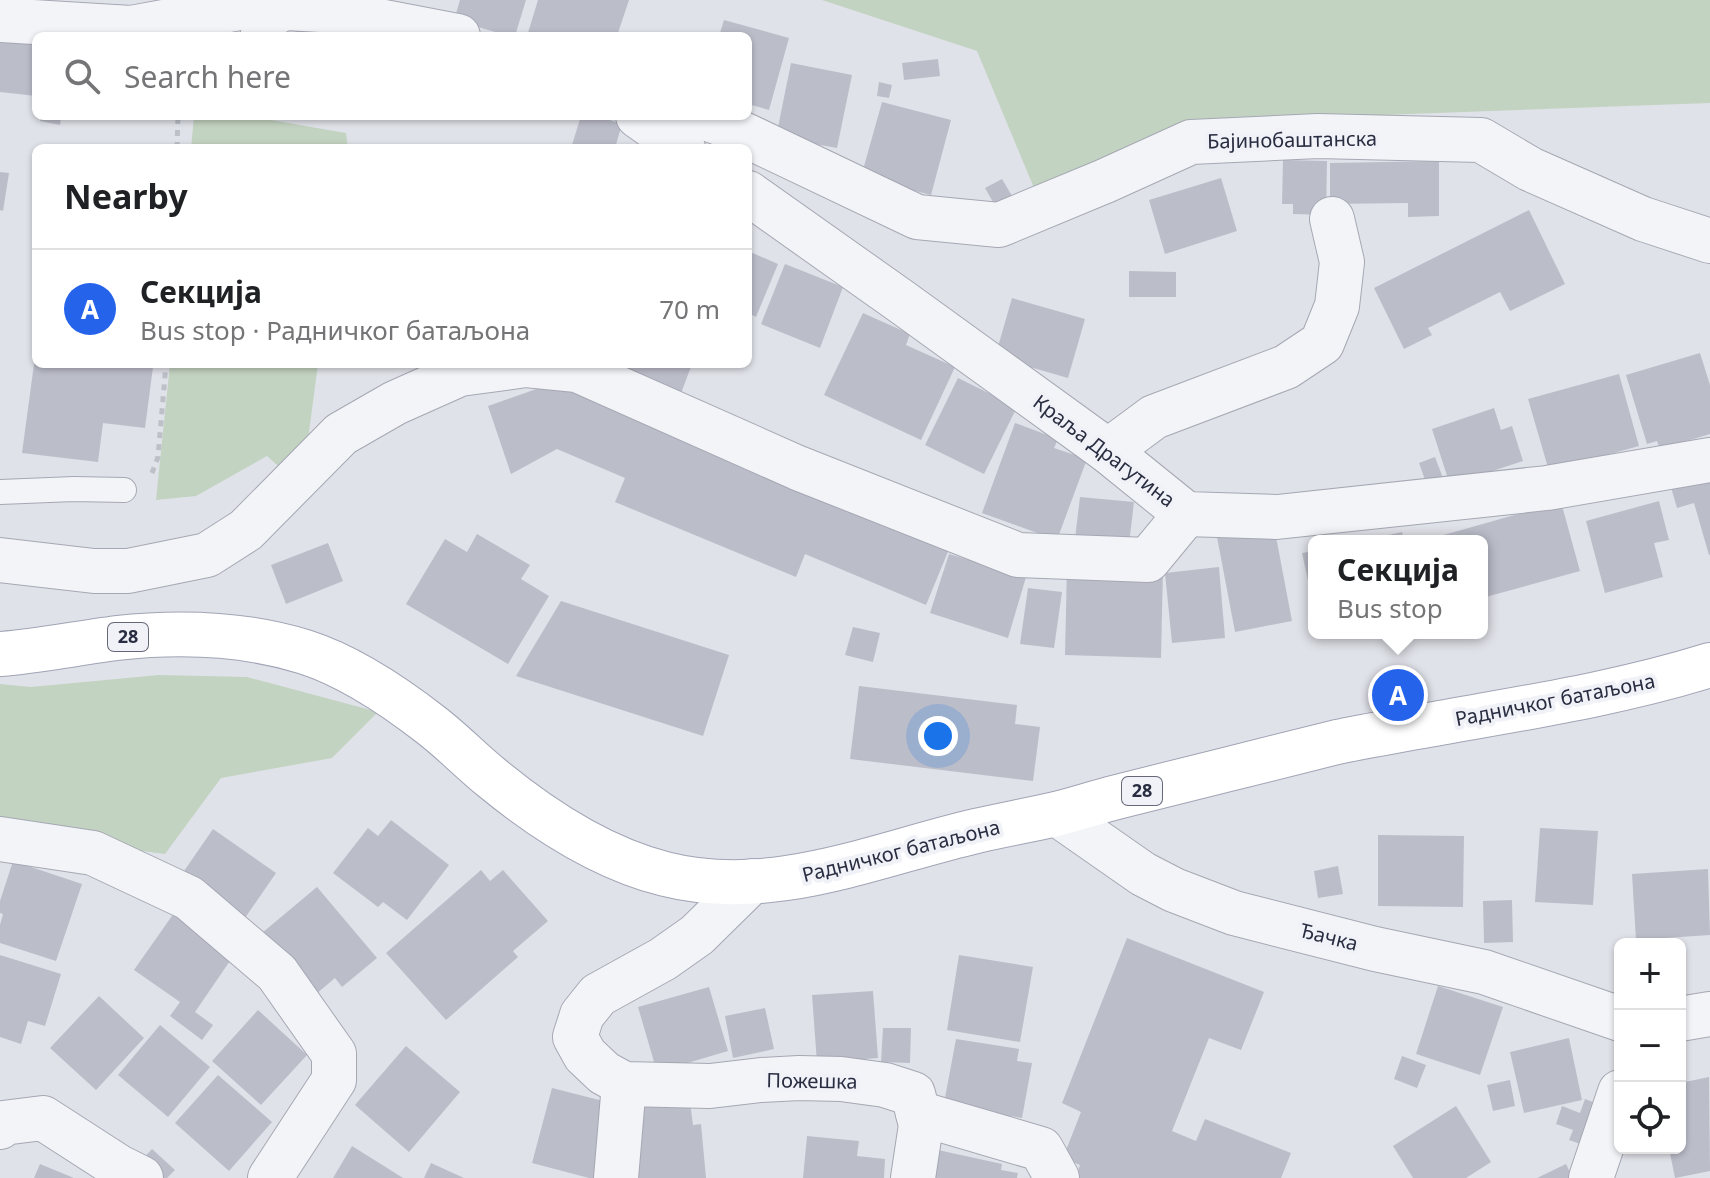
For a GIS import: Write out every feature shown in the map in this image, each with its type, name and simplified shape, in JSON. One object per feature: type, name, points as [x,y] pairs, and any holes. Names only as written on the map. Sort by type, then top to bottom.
[{"type":"main road","name":"Радничког батаљона","points":[[0,654],[186,633],[258,641],[310,654],[354,674],[396,700],[430,724],[530,807],[609,855],[669,875],[716,883],[818,874],[974,832],[1343,741],[1581,698],[1663,680],[1710,665]]},
{"type":"street","points":[[0,20],[131,28],[303,9],[437,32]]},
{"type":"street","points":[[644,120],[677,144]]},
{"type":"street","name":"Бајинобаштанска","points":[[711,120],[917,217],[999,225],[1191,142],[1318,136],[1481,140],[1530,169],[1629,213],[1710,241]]},
{"type":"street","name":"Краља Драгутина","points":[[752,196],[1108,451],[1186,514],[1277,517],[1547,488],[1710,460]]},
{"type":"street","points":[[1108,451],[1154,417],[1286,367],[1322,343],[1337,306],[1342,262],[1332,219]]},
{"type":"street","points":[[0,560],[94,571],[128,571],[207,555],[246,530],[341,434],[395,403],[460,374],[504,368]]},
{"type":"street","points":[[557,368],[577,370],[798,468],[1018,555],[1148,560],[1186,514]]},
{"type":"street","name":"Ђачка","points":[[1057,814],[1143,874],[1174,890],[1234,913],[1375,949],[1484,972],[1614,1017]]},
{"type":"street","points":[[0,839],[93,853],[189,898],[277,973],[334,1054],[334,1080],[270,1178]]},
{"type":"street","points":[[616,1178],[624,1084],[604,1073],[585,1055],[575,1037],[582,1015],[598,995],[663,959],[697,935],[752,881]]},
{"type":"street","points":[[1686,1018],[1710,1014]]},
{"type":"street","name":"Пожешка","points":[[624,1084],[710,1086],[761,1080],[841,1079],[885,1085],[913,1094],[918,1113]]},
{"type":"street","points":[[1591,1178],[1614,1110]]},
{"type":"street","points":[[913,1178],[921,1125],[918,1113]]},
{"type":"street","points":[[918,1113],[1041,1149],[1057,1178]]},
{"type":"street","points":[[0,1127],[3,1123],[43,1118],[141,1178]]},
{"type":"lane","points":[[0,492],[124,490]]},
{"type":"path","points":[[177,144],[178,120]]},
{"type":"path","points":[[124,490],[148,485],[158,457],[166,368]]},
{"type":"green space","points":[[822,0],[1710,0],[1710,103],[1273,119],[1036,193],[977,51]]},
{"type":"green space","points":[[194,120],[272,120],[346,133],[347,144],[191,144]]},
{"type":"green space","points":[[170,368],[317,368],[307,447],[286,473],[267,456],[196,496],[156,500]]},
{"type":"green space","points":[[159,675],[247,677],[378,712],[332,758],[221,778],[165,854],[0,832],[0,684],[31,687]]},
{"type":"building","points":[[460,0],[526,0],[516,32],[495,32],[454,20]]},
{"type":"building","points":[[538,0],[629,0],[618,32],[528,32]]},
{"type":"building","points":[[724,20],[789,38],[769,110],[752,105],[752,32],[720,32]]},
{"type":"building","points":[[296,28],[334,32],[296,32]]},
{"type":"building","points":[[0,35],[32,39],[32,96],[0,92]]},
{"type":"building","points":[[938,59],[940,76],[904,80],[902,63]]},
{"type":"building","points":[[791,63],[852,75],[837,148],[776,137]]},
{"type":"building","points":[[879,82],[892,85],[889,98],[877,96]]},
{"type":"building","points":[[882,102],[951,120],[931,195],[861,177]]},
{"type":"building","points":[[40,120],[61,120],[60,125]]},
{"type":"building","points":[[580,120],[610,120],[622,124],[616,144],[572,144]]},
{"type":"building","points":[[1283,160],[1327,161],[1326,215],[1293,214],[1293,204],[1282,204]]},
{"type":"building","points":[[1439,161],[1439,216],[1408,217],[1408,203],[1330,204],[1330,163]]},
{"type":"building","points":[[0,172],[9,173],[3,211],[0,210]]},
{"type":"building","points":[[1221,178],[1237,231],[1165,254],[1149,200]]},
{"type":"building","points":[[1002,179],[1015,201],[998,211],[985,188]]},
{"type":"building","points":[[1529,210],[1565,284],[1510,311],[1500,292],[1428,328],[1432,335],[1404,349],[1374,288]]},
{"type":"building","points":[[752,253],[778,264],[756,317],[752,315]]},
{"type":"building","points":[[785,264],[843,287],[820,348],[761,324]]},
{"type":"building","points":[[1129,271],[1176,272],[1176,297],[1129,297]]},
{"type":"building","points":[[1012,298],[1085,319],[1068,378],[995,357]]},
{"type":"building","points":[[863,313],[910,334],[906,345],[955,367],[921,440],[824,395]]},
{"type":"building","points":[[1700,353],[1710,385],[1710,434],[1660,449],[1657,441],[1647,444],[1626,375]]},
{"type":"building","points":[[33,368],[153,368],[145,428],[103,423],[98,462],[22,453]]},
{"type":"building","points":[[614,368],[690,368],[677,404]]},
{"type":"building","points":[[1619,374],[1639,446],[1549,471],[1528,399]]},
{"type":"building","points":[[958,378],[1017,407],[984,474],[925,445]]},
{"type":"building","points":[[559,381],[952,542],[926,605],[805,554],[796,577],[615,502],[625,478],[557,449],[511,474],[488,406]]},
{"type":"building","points":[[1494,408],[1501,430],[1512,426],[1523,461],[1450,485],[1432,429]]},
{"type":"building","points":[[1015,423],[1058,439],[1054,448],[1087,459],[1057,540],[982,513]]},
{"type":"building","points":[[1435,457],[1446,486],[1429,491],[1419,463]]},
{"type":"building","points":[[1710,465],[1709,555],[1694,503],[1677,508],[1668,477]]},
{"type":"building","points":[[1080,497],[1134,502],[1128,553],[1074,547]]},
{"type":"building","points":[[1659,501],[1669,540],[1654,543],[1663,577],[1605,593],[1586,521]]},
{"type":"building","points":[[1561,502],[1580,571],[1488,596],[1488,535],[1444,535]]},
{"type":"building","points":[[1274,526],[1292,621],[1235,632],[1217,537]]},
{"type":"building","points":[[477,534],[530,565],[521,579],[549,596],[508,664],[406,604],[445,539],[467,552]]},
{"type":"building","points":[[328,543],[343,581],[286,604],[271,565]]},
{"type":"building","points":[[1308,552],[1308,580],[1302,553]]},
{"type":"building","points":[[949,554],[1026,577],[1008,638],[930,613]]},
{"type":"building","points":[[1067,565],[1163,568],[1161,658],[1065,655]]},
{"type":"building","points":[[1219,567],[1225,638],[1172,643],[1165,573]]},
{"type":"building","points":[[1028,588],[1062,592],[1054,648],[1020,644]]},
{"type":"building","points":[[561,601],[729,655],[703,736],[516,676]]},
{"type":"building","points":[[853,627],[880,633],[873,662],[845,655]]},
{"type":"building","points":[[859,686],[1017,705],[1015,724],[1040,727],[1033,781],[850,759]]},
{"type":"building","points":[[391,820],[449,865],[407,920],[383,902],[378,907],[333,873],[368,828],[378,836]]},
{"type":"building","points":[[1540,828],[1598,831],[1593,905],[1535,902]]},
{"type":"building","points":[[213,829],[276,873],[245,918],[182,874]]},
{"type":"building","points":[[1378,835],[1464,836],[1463,907],[1378,906]]},
{"type":"building","points":[[13,861],[82,884],[56,961],[0,943],[3,914],[0,913],[0,901]]},
{"type":"building","points":[[1338,866],[1343,894],[1318,898],[1314,871]]},
{"type":"building","points":[[1708,869],[1710,935],[1636,938],[1632,874]]},
{"type":"building","points":[[481,870],[490,881],[503,870],[548,921],[513,951],[518,957],[446,1020],[386,953]]},
{"type":"building","points":[[317,887],[377,958],[342,987],[335,978],[315,995],[262,933]]},
{"type":"building","points":[[1512,900],[1513,942],[1484,943],[1483,901]]},
{"type":"building","points":[[174,913],[234,955],[195,1012],[213,1025],[202,1040],[170,1016],[180,1002],[134,970]]},
{"type":"building","points":[[1127,938],[1264,992],[1241,1050],[1209,1038],[1172,1131],[1196,1141],[1205,1119],[1291,1153],[1281,1178],[1075,1178],[1080,1165],[1063,1158],[1081,1112],[1062,1103]]},
{"type":"building","points":[[0,955],[61,974],[45,1026],[28,1021],[21,1044],[0,1037]]},
{"type":"building","points":[[959,955],[1033,967],[1020,1042],[947,1030]]},
{"type":"building","points":[[1438,986],[1503,1007],[1480,1075],[1416,1054]]},
{"type":"building","points":[[709,987],[728,1051],[657,1072],[638,1007]]},
{"type":"building","points":[[873,991],[878,1058],[817,1063],[812,995]]},
{"type":"building","points":[[99,996],[144,1038],[96,1090],[50,1048]]},
{"type":"building","points":[[765,1008],[774,1049],[733,1058],[725,1016]]},
{"type":"building","points":[[258,1010],[307,1055],[261,1105],[212,1061]]},
{"type":"building","points":[[160,1025],[210,1067],[168,1117],[118,1075]]},
{"type":"building","points":[[883,1028],[911,1028],[910,1063],[881,1062]]},
{"type":"building","points":[[1569,1038],[1582,1100],[1524,1113],[1510,1052]]},
{"type":"building","points":[[956,1039],[1019,1049],[1017,1061],[1032,1063],[1022,1118],[1011,1116],[1009,1125],[942,1114]]},
{"type":"building","points":[[406,1046],[460,1092],[409,1152],[355,1105]]},
{"type":"building","points":[[1402,1056],[1426,1065],[1417,1088],[1394,1079]]},
{"type":"building","points":[[218,1075],[272,1122],[229,1171],[175,1123]]},
{"type":"building","points":[[1709,1077],[1710,1171],[1675,1178],[1670,1154],[1686,1154],[1686,1082]]},
{"type":"building","points":[[1510,1080],[1515,1106],[1493,1111],[1487,1085]]},
{"type":"building","points":[[552,1088],[615,1104],[596,1178],[532,1163]]},
{"type":"building","points":[[1585,1099],[1601,1105],[1586,1146],[1569,1140],[1573,1130],[1556,1124],[1562,1106],[1580,1113]]},
{"type":"building","points":[[690,1102],[693,1125],[701,1124],[706,1178],[637,1178],[637,1107]]},
{"type":"building","points":[[1456,1106],[1491,1162],[1466,1178],[1413,1178],[1393,1146]]},
{"type":"building","points":[[807,1136],[859,1141],[857,1156],[885,1159],[884,1178],[803,1178]]},
{"type":"building","points":[[352,1146],[403,1178],[333,1178]]},
{"type":"building","points":[[152,1149],[175,1170],[167,1178],[161,1178],[141,1161]]},
{"type":"building","points":[[938,1150],[1002,1164],[1001,1170],[1018,1173],[1017,1178],[932,1178]]},
{"type":"building","points":[[431,1163],[464,1178],[424,1178]]},
{"type":"building","points":[[40,1164],[74,1178],[34,1178]]},
{"type":"building","points":[[1566,1164],[1573,1178],[1537,1178]]},
{"type":"place","name":"Секција","points":[[1398,695]]}]
